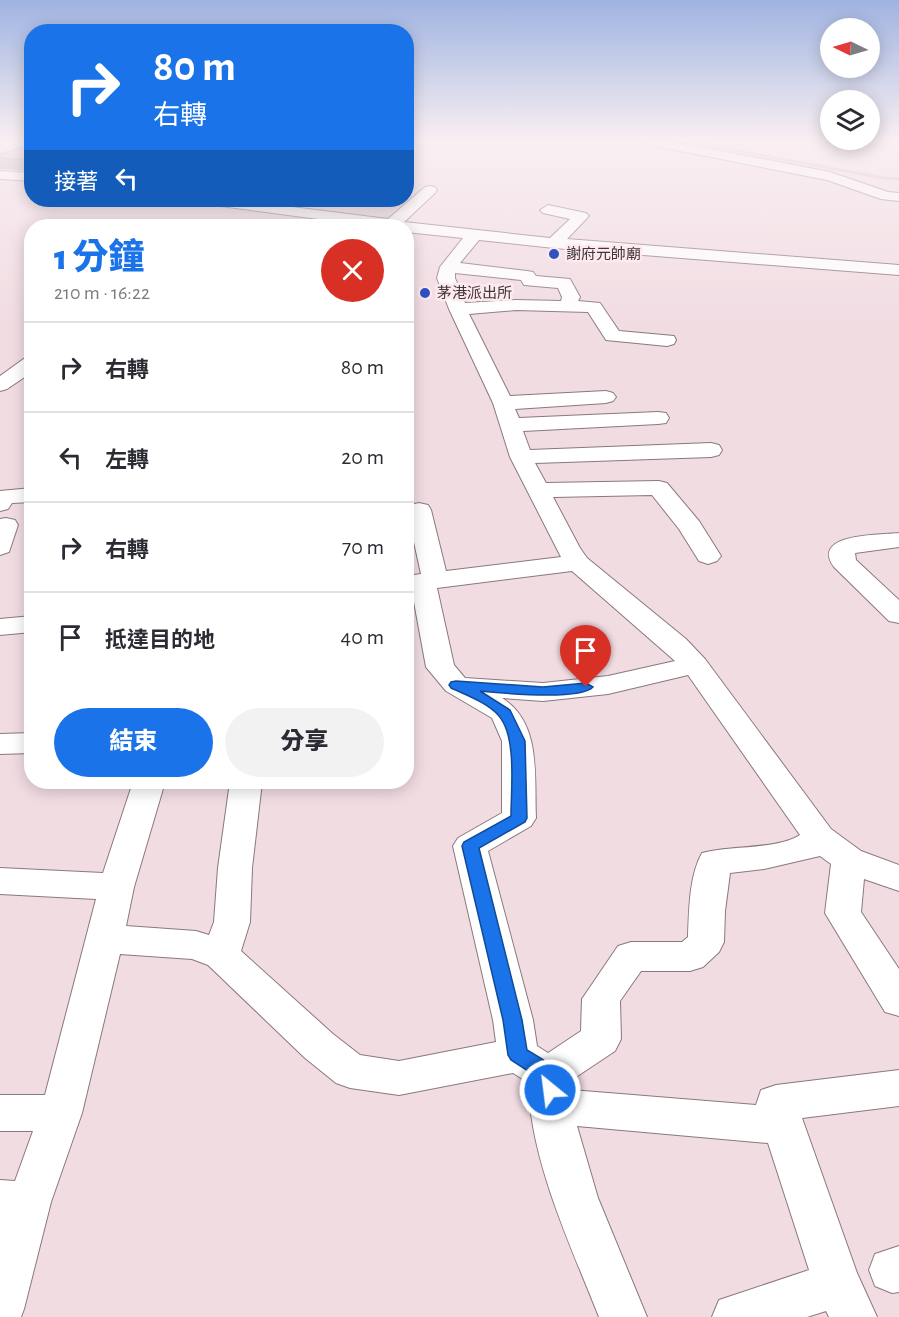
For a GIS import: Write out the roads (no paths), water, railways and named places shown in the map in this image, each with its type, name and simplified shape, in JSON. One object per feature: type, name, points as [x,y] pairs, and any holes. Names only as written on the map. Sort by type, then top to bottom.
[{"type":"street","points":[[406,219],[420,202]]},
{"type":"street","points":[[264,219],[286,207]]},
{"type":"street","points":[[299,207],[353,219]]},
{"type":"street","points":[[371,219],[385,207]]},
{"type":"street","points":[[548,210],[581,216],[554,243]]},
{"type":"street","points":[[414,228],[554,243],[891,269],[899,285]]},
{"type":"street","points":[[474,235],[448,267],[446,278],[507,414],[521,457],[540,490],[568,550],[578,563],[676,645],[695,665],[819,837],[849,860],[899,878]]},
{"type":"street","points":[[448,267],[527,276],[530,281],[564,283],[571,297],[568,305]]},
{"type":"street","points":[[458,309],[516,305],[594,307],[613,336],[667,340]]},
{"type":"street","points":[[0,385],[24,368]]},
{"type":"street","points":[[507,414],[606,397]]},
{"type":"street","points":[[507,414],[658,417]]},
{"type":"street","points":[[521,457],[711,450]]},
{"type":"street","points":[[540,490],[659,488],[690,526],[708,556]]},
{"type":"street","points":[[2,525],[3,497],[24,496]]},
{"type":"street","points":[[419,510],[422,582],[440,667],[456,685],[505,713],[517,741],[519,818],[470,846],[513,1020],[539,1078],[579,1213],[623,1317]]},
{"type":"street","points":[[899,540],[852,545],[842,549],[843,562],[899,615]]},
{"type":"street","points":[[422,582],[578,563]]},
{"type":"street","points":[[0,627],[24,625]]},
{"type":"street","points":[[456,685],[543,692],[608,685],[695,665]]},
{"type":"street","points":[[0,744],[24,743]]},
{"type":"street","points":[[2,1294],[14,1201],[61,1113],[116,887],[147,789]]},
{"type":"street","points":[[221,955],[232,922],[235,868],[245,789]]},
{"type":"street","points":[[539,1078],[601,1039],[601,999],[631,956],[690,957],[706,942],[706,911],[714,862],[764,857],[809,847],[819,837]]},
{"type":"street","points":[[849,860],[843,913],[899,1001]]},
{"type":"street","points":[[0,881],[116,887]]},
{"type":"street","points":[[105,939],[196,945],[221,955],[319,1046],[350,1071],[399,1078],[539,1078],[783,1126]]},
{"type":"street","points":[[736,1317],[845,1301],[776,1103],[899,1088]]},
{"type":"street","points":[[0,1113],[61,1113]]},
{"type":"place","name":"謝府元帥廟","points":[[554,254]]},
{"type":"place","name":"茅港派出所","points":[[425,293]]}]
